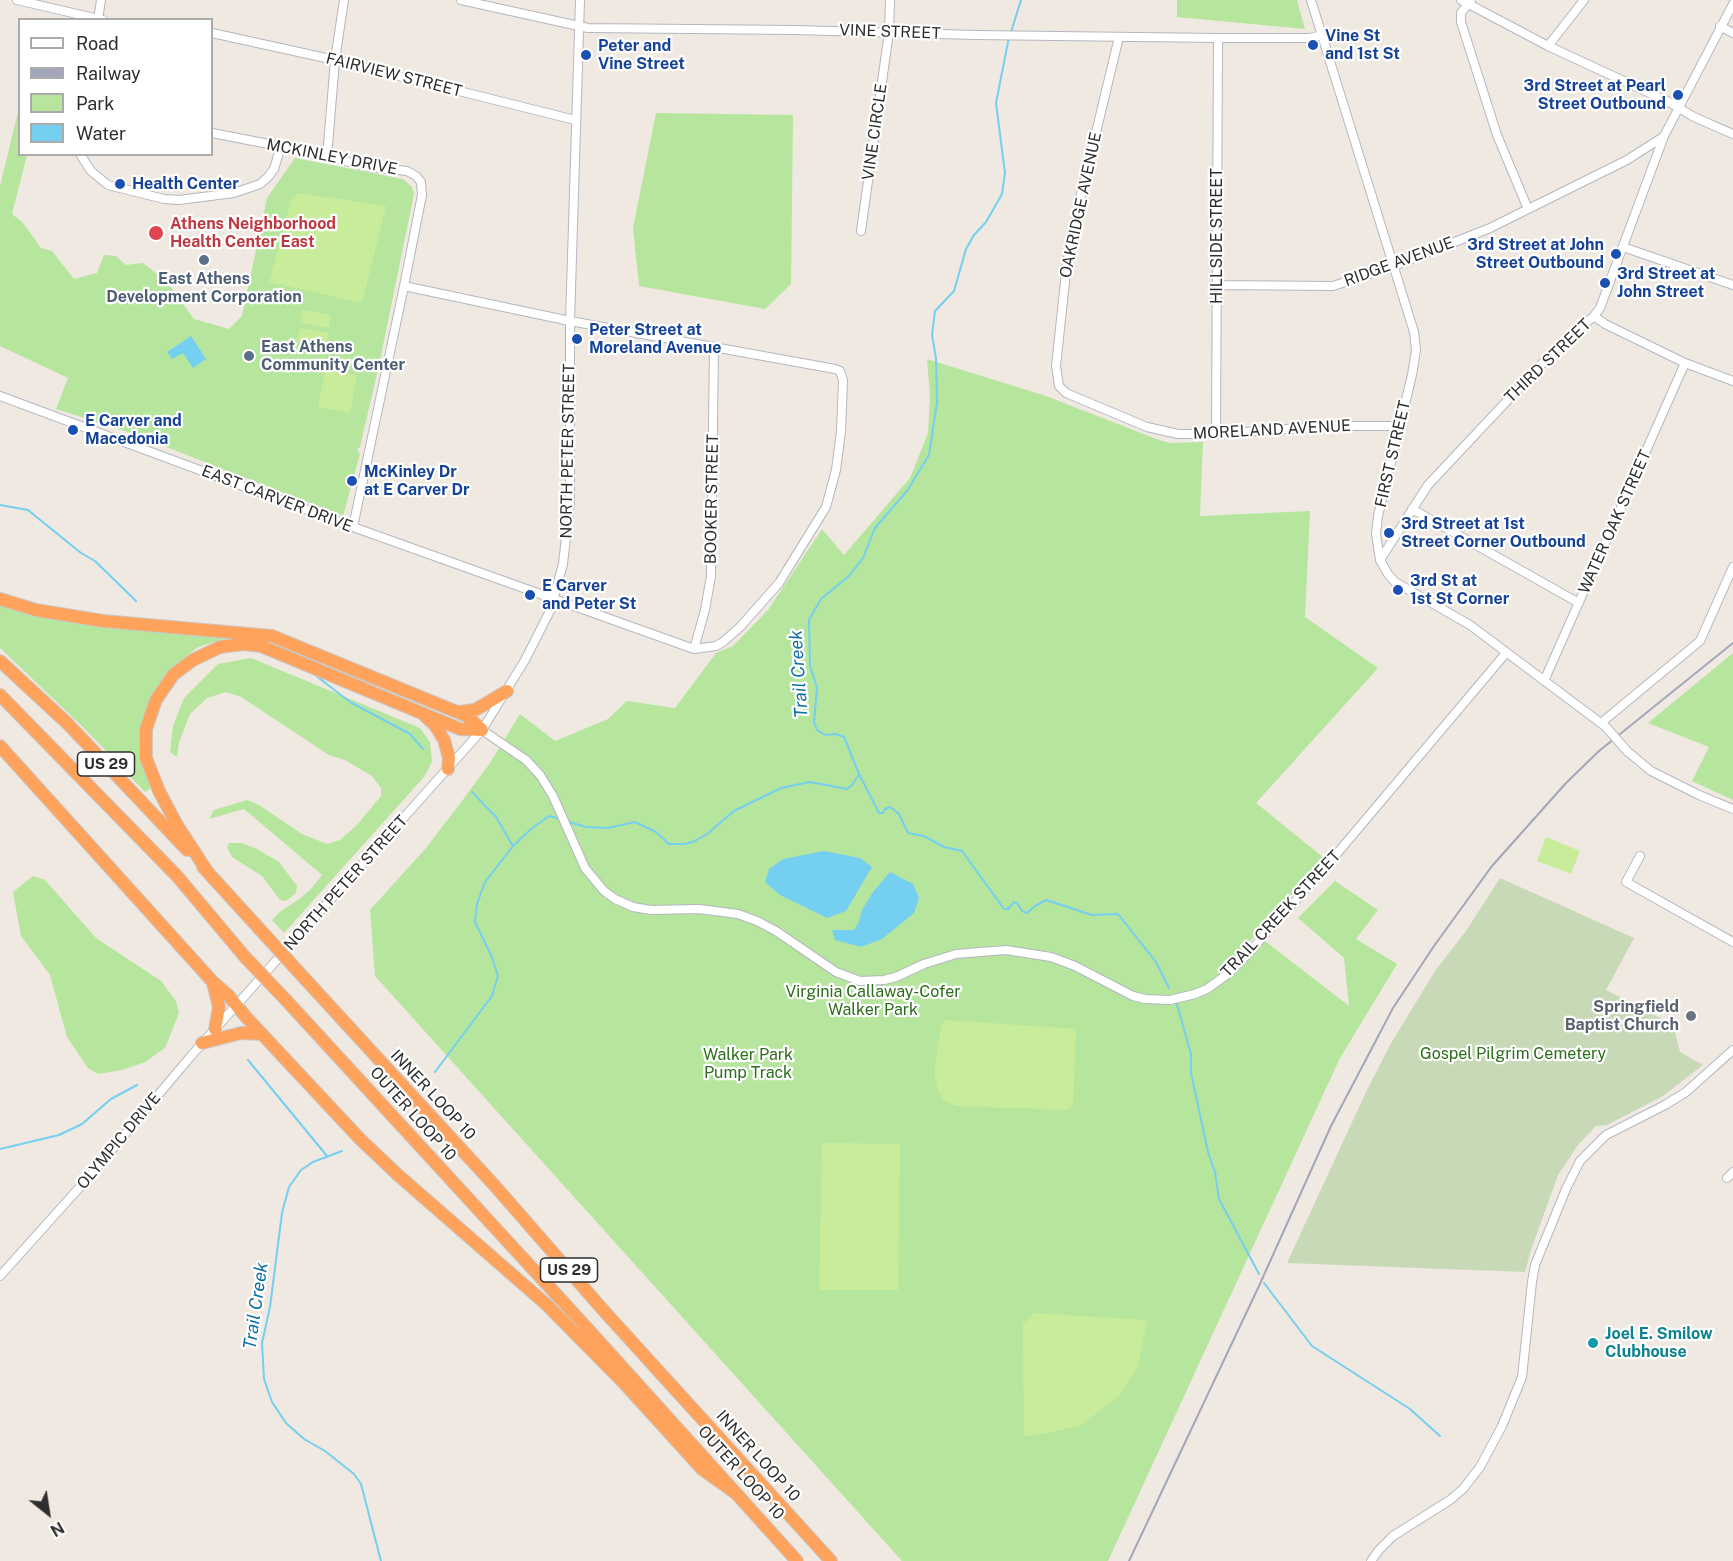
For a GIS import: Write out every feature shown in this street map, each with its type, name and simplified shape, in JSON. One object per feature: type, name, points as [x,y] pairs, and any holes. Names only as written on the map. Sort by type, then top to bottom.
[{"type":"highway","points":[[0,598],[36,610],[104,621],[272,636],[467,716],[482,730]]},
{"type":"highway","points":[[207,871],[168,808],[146,758],[146,729],[156,700],[173,675],[193,660],[220,647],[243,644],[261,646],[460,729],[482,730]]},
{"type":"highway","name":"INNER LOOP 10","points":[[0,661],[68,724],[207,871],[495,1186],[604,1311],[831,1561]]},
{"type":"highway","points":[[458,712],[475,710],[507,691]]},
{"type":"highway","name":"OUTER LOOP 10","points":[[0,695],[177,876],[245,957],[797,1561]]},
{"type":"highway","points":[[420,711],[435,725],[444,740],[449,758],[448,769]]},
{"type":"highway","points":[[0,746],[212,981],[228,995],[360,1139],[547,1305],[623,1382],[702,1469],[737,1494]]},
{"type":"highway","points":[[212,981],[219,1007],[215,1029]]},
{"type":"highway","points":[[202,1043],[241,1033],[262,1034]]},
{"type":"street","points":[[17,0],[94,18]]},
{"type":"street","points":[[98,18],[101,0]]},
{"type":"street","points":[[327,157],[335,60],[344,0]]},
{"type":"street","name":"VINE STREET","points":[[461,0],[580,27],[1119,37],[1310,38],[1322,35]]},
{"type":"street","name":"NORTH PETER STREET","points":[[237,1005],[482,730],[537,638],[555,598],[564,556],[570,502],[570,321],[580,0]]},
{"type":"street","name":"VINE CIRCLE","points":[[861,231],[889,32],[890,0]]},
{"type":"street","name":"FIRST STREET","points":[[1311,0],[1412,318],[1416,350],[1377,525],[1376,546],[1380,560]]},
{"type":"street","points":[[1548,46],[1584,0]]},
{"type":"street","points":[[1527,209],[1497,135],[1461,22],[1461,13],[1467,1],[1548,46],[1733,134]]},
{"type":"street","name":"THIRD STREET","points":[[1380,560],[1428,485],[1552,353],[1594,316],[1604,302],[1664,136],[1733,4]]},
{"type":"street","points":[[1720,26],[1733,33]]},
{"type":"street","name":"FAIRVIEW STREET","points":[[213,33],[335,60],[575,120]]},
{"type":"street","name":"OAKRIDGE AVENUE","points":[[1056,375],[1067,263],[1078,207],[1119,37]]},
{"type":"street","name":"HILLSIDE STREET","points":[[1216,434],[1218,38]]},
{"type":"street","name":"MCKINLEY DRIVE","points":[[213,133],[369,167],[407,171],[421,182],[422,195],[353,527]]},
{"type":"street","name":"RIDGE AVENUE","points":[[1216,285],[1333,286],[1394,266],[1490,228],[1628,160],[1664,136]]},
{"type":"street","points":[[81,156],[91,171],[108,185],[164,199],[178,200],[234,193],[260,184],[274,169],[281,147]]},
{"type":"street","points":[[1623,247],[1733,285]]},
{"type":"street","points":[[404,286],[570,321],[836,369],[842,374],[841,430],[836,470],[831,493],[819,520],[779,583],[740,627],[716,646],[694,649]]},
{"type":"street","points":[[1594,316],[1605,324],[1685,363],[1733,381]]},
{"type":"street","name":"BOOKER STREET","points":[[694,649],[705,610],[711,576],[714,347]]},
{"type":"street","name":"WATER OAK STREET","points":[[1544,681],[1685,363]]},
{"type":"street","name":"MORELAND AVENUE","points":[[1056,375],[1059,386],[1066,393],[1147,427],[1178,434],[1216,434],[1328,426],[1399,426]]},
{"type":"street","name":"EAST CARVER DRIVE","points":[[0,396],[353,527],[694,649]]},
{"type":"street","points":[[1412,509],[1579,603]]},
{"type":"street","points":[[1380,560],[1395,582],[1470,625],[1603,725],[1627,751],[1651,771],[1733,810]]},
{"type":"street","points":[[1603,725],[1700,640],[1733,567]]},
{"type":"street","name":"TRAIL CREEK STREET","points":[[482,730],[526,760],[540,775],[553,796],[585,868],[596,883],[615,899],[633,907],[651,910],[699,909],[738,914],[776,931],[836,972],[860,981],[896,977],[924,964],[956,954],[1006,950],[1051,957],[1133,996],[1158,1000],[1182,998],[1213,986],[1242,960],[1324,869],[1506,652]]},
{"type":"street","points":[[1640,856],[1626,882],[1733,942]]},
{"type":"street","name":"OLYMPIC DRIVE","points":[[0,1276],[237,1005]]},
{"type":"street","points":[[1371,1561],[1394,1536],[1450,1500],[1462,1489],[1480,1467],[1502,1426],[1522,1377],[1535,1264],[1580,1161],[1606,1135],[1675,1099],[1731,1055]]},
{"type":"green space","points":[[1177,0],[1297,0],[1305,29],[1177,17]]},
{"type":"green space","points":[[18,112],[18,156],[27,156],[12,214],[23,223],[41,248],[52,251],[74,279],[97,273],[104,255],[116,256],[126,265],[143,263],[167,282],[194,319],[229,329],[242,316],[267,198],[295,158],[403,179],[412,187],[414,194],[379,365],[360,447],[357,449],[360,454],[343,516],[128,432],[56,409],[68,378],[0,346],[0,186]]},
{"type":"green space","points":[[656,113],[793,115],[791,284],[765,309],[639,286],[633,228]]},
{"type":"green space","points":[[299,193],[386,206],[362,303],[269,282],[292,198]]},
{"type":"green space","points":[[303,310],[331,315],[329,328],[300,323]]},
{"type":"green space","points":[[300,328],[329,333],[326,346],[297,341]]},
{"type":"green space","name":"Virginia Callaway-Cofer Walker Park","points":[[927,359],[1046,396],[1159,440],[1170,443],[1203,442],[1200,516],[1310,511],[1305,617],[1378,668],[1256,803],[1324,858],[1226,968],[1233,976],[1265,941],[1349,1006],[1344,958],[1298,918],[1335,881],[1378,910],[1356,939],[1397,964],[1340,1058],[1108,1561],[902,1561],[375,976],[370,910],[426,848],[462,801],[490,763],[520,714],[555,741],[608,719],[627,701],[675,708],[716,653],[733,646],[768,610],[822,529],[844,555],[910,478],[928,433],[930,395]]},
{"type":"green space","points":[[325,369],[357,375],[350,413],[318,407]]},
{"type":"green space","points":[[0,604],[67,621],[231,637],[198,647],[171,669],[154,692],[144,718],[153,787],[145,792],[84,728],[0,648]]},
{"type":"green space","points":[[1733,653],[1733,800],[1692,781],[1709,747],[1648,723]]},
{"type":"green space","points":[[251,658],[420,728],[430,742],[432,762],[424,777],[284,933],[272,920],[311,889],[322,875],[244,809],[209,819],[214,810],[247,800],[259,805],[302,834],[327,844],[340,840],[357,825],[381,796],[381,788],[372,776],[345,760],[329,755],[241,697],[226,692],[207,698],[190,714],[179,742],[177,757],[170,752],[173,726],[184,698],[218,664]]},
{"type":"green space","points":[[1546,837],[1580,851],[1571,874],[1537,861]]},
{"type":"green space","points":[[229,843],[241,843],[257,849],[279,862],[297,886],[296,893],[286,901],[280,900],[262,876],[232,857],[227,847]]},
{"type":"green space","points":[[33,876],[45,880],[96,938],[161,981],[176,1001],[179,1013],[165,1048],[145,1062],[122,1070],[98,1074],[88,1068],[67,1037],[50,975],[21,936],[13,892]]},
{"type":"green space","name":"Gospel Pilgrim Cemetery","points":[[1500,878],[1634,938],[1606,990],[1664,1020],[1664,1027],[1675,1032],[1680,1052],[1703,1065],[1663,1096],[1607,1125],[1596,1126],[1578,1145],[1558,1175],[1525,1272],[1287,1263],[1390,1045],[1435,971],[1466,931]]},
{"type":"green space","points":[[946,1020],[1076,1029],[1073,1106],[1067,1110],[956,1106],[943,1100],[938,1091],[934,1073],[941,1026]]},
{"type":"green space","points":[[822,1143],[900,1144],[898,1290],[819,1290]]},
{"type":"green space","points":[[1034,1313],[1147,1320],[1138,1366],[1120,1395],[1080,1426],[1024,1436],[1023,1324]]},
{"type":"water","points":[[191,336],[206,359],[193,368],[183,353],[172,359],[167,352]]},
{"type":"water","points":[[824,851],[860,858],[872,867],[846,911],[827,918],[780,895],[765,882],[769,869],[783,859]]},
{"type":"water","points":[[890,872],[913,884],[919,898],[914,913],[882,939],[861,947],[835,940],[832,930],[854,930],[873,892]]},
{"type":"waterway","name":"Trail Creek","points":[[1011,32],[1021,0]]},
{"type":"waterway","name":"Trail Creek","points":[[1009,37],[996,103],[1005,173],[1002,194],[986,222],[974,235],[966,249],[954,291],[935,311],[932,335],[936,358],[937,402],[929,455],[907,491],[875,528],[863,558],[849,576],[821,599],[809,620],[810,666],[817,688],[814,722],[817,730],[825,735],[836,734],[844,737],[859,774],[879,813],[883,813],[890,807],[899,814],[908,833],[924,836],[944,847],[962,851],[1004,909],[1008,909],[1014,902],[1027,913],[1046,900],[1092,915],[1118,914],[1156,962],[1169,988]]},
{"type":"waterway","points":[[0,505],[28,510],[81,553],[95,561],[136,601]]},
{"type":"waterway","points":[[315,675],[350,702],[410,734],[423,749]]},
{"type":"waterway","name":"Trail Creek","points":[[569,822],[586,827],[608,828],[635,822],[656,832],[669,844],[685,844],[707,834],[734,811],[781,788],[810,782],[847,789],[859,774]]},
{"type":"waterway","points":[[472,792],[496,817],[513,846]]},
{"type":"waterway","name":"Trail Creek","points":[[435,1072],[492,996],[498,976],[475,922],[477,904],[485,882],[513,846],[531,829],[549,816],[560,819]]},
{"type":"waterway","points":[[1176,1001],[1191,1054],[1191,1073],[1208,1152],[1215,1172],[1219,1199],[1259,1274]]},
{"type":"waterway","points":[[248,1060],[327,1156]]},
{"type":"waterway","points":[[0,1149],[59,1135],[82,1124],[111,1099],[137,1085]]},
{"type":"waterway","name":"Trail Creek","points":[[342,1151],[313,1162],[301,1170],[289,1187],[282,1213],[270,1307],[262,1343],[264,1379],[272,1402],[286,1423],[304,1439],[325,1451],[354,1474],[361,1484],[381,1561]]},
{"type":"waterway","points":[[1264,1283],[1312,1346],[1410,1409],[1440,1436]]},
{"type":"railway","points":[[1129,1561],[1259,1286],[1331,1126],[1393,1008],[1434,946],[1492,866],[1566,783],[1599,751],[1733,643]]},
{"type":"place","name":"Vine St and 1st St","points":[[1313,45]]},
{"type":"place","name":"Peter and Vine Street","points":[[586,55]]},
{"type":"place","name":"3rd Street at Pearl Street Outbound","points":[[1678,95]]},
{"type":"place","name":"Health Center","points":[[120,184]]},
{"type":"place","name":"Athens Neighborhood Health Center East","points":[[156,233]]},
{"type":"place","name":"3rd Street at John Street Outbound","points":[[1616,254]]},
{"type":"place","name":"East Athens Development Corporation","points":[[204,260]]},
{"type":"place","name":"3rd Street at John Street","points":[[1605,283]]},
{"type":"place","name":"Peter Street at Moreland Avenue","points":[[577,339]]},
{"type":"place","name":"East Athens Community Center","points":[[249,356]]},
{"type":"place","name":"E Carver and Macedonia","points":[[73,430]]},
{"type":"place","name":"McKinley Dr at E Carver Dr","points":[[352,481]]},
{"type":"place","name":"3rd Street at 1st Street Corner Outbound","points":[[1389,533]]},
{"type":"place","name":"3rd St at 1st St Corner","points":[[1398,590]]},
{"type":"place","name":"E Carver and Peter St","points":[[530,595]]},
{"type":"place","name":"Springfield Baptist Church","points":[[1691,1016]]},
{"type":"place","name":"Joel E. Smilow Clubhouse","points":[[1593,1343]]},
{"type":"park label","name":"Walker Park Pump Track","points":[[748,1064]]}]
